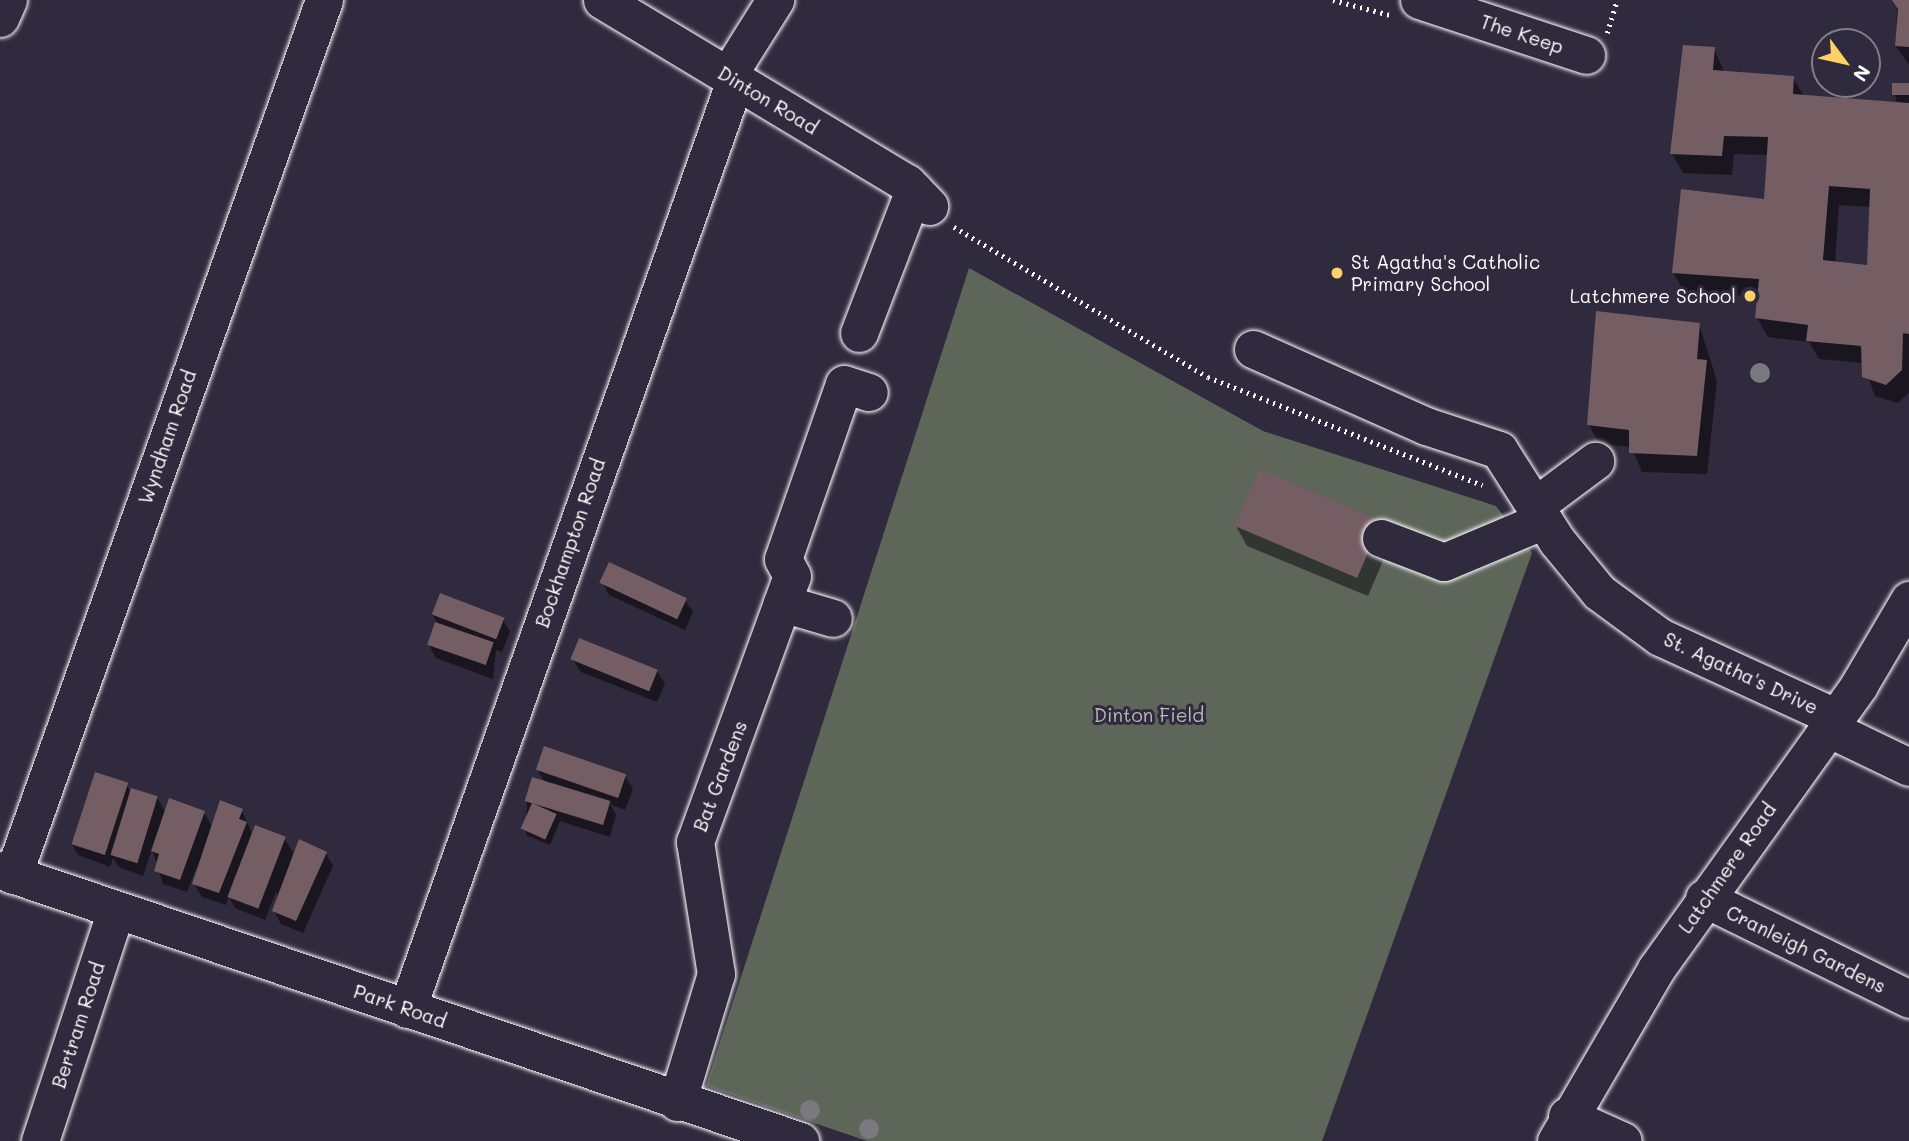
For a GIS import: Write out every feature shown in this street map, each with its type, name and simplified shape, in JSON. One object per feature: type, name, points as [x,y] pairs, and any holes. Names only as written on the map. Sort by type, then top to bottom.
[{"type":"street","points":[[0,18],[8,0]]},
{"type":"street","name":"Wyndham Road","points":[[6,872],[324,0]]},
{"type":"street","name":"Dinton Road","points":[[602,0],[731,77],[922,198],[859,333]]},
{"type":"street","name":"Bockhampton Road","points":[[407,1009],[731,77],[775,0]]},
{"type":"street","name":"The Keep","points":[[1418,1],[1538,23],[1586,55]]},
{"type":"street","name":"St. Agatha's Drive","points":[[1253,349],[1426,426],[1499,450],[1540,513],[1599,592],[1660,637],[1831,723],[1909,767]]},
{"type":"street","points":[[833,618],[787,590],[783,559],[844,384],[869,392]]},
{"type":"street","points":[[1381,538],[1444,562],[1540,513],[1595,461]]},
{"type":"street","name":"Bat Gardens","points":[[677,1102],[716,974],[695,842],[787,590]]},
{"type":"street","name":"Latchmere Road","points":[[1562,1128],[1704,898],[1831,723],[1909,600]]},
{"type":"street","name":"Park Road","points":[[6,872],[677,1102],[800,1141]]},
{"type":"street","name":"Cranleigh Gardens","points":[[1704,898],[1909,999]]},
{"type":"street","name":"Bertram Road","points":[[40,1141],[116,910]]},
{"type":"street","points":[[1562,1128],[1623,1141]]},
{"type":"path","points":[[1333,0],[1410,21],[1418,1]]},
{"type":"green space","name":"Dinton Field","points":[[969,268],[1263,431],[1496,506],[1532,553],[1322,1141],[867,1141],[706,1086]]},
{"type":"building","points":[[1892,0],[1909,0],[1909,47],[1895,46],[1898,9]]},
{"type":"building","points":[[1683,45],[1715,47],[1713,70],[1794,76],[1793,94],[1811,95],[1811,98],[1909,103],[1909,334],[1903,333],[1902,370],[1886,385],[1862,377],[1861,346],[1806,341],[1808,325],[1755,318],[1759,279],[1672,273],[1681,189],[1764,199],[1768,137],[1724,136],[1722,156],[1670,154]],"holes":[[[1829,186],[1870,189],[1867,265],[1823,260]]]},
{"type":"building","points":[[1892,83],[1909,83],[1909,95],[1892,95]]},
{"type":"building","points":[[1596,311],[1700,323],[1697,359],[1707,360],[1697,456],[1629,453],[1629,430],[1587,425]]},
{"type":"building","points":[[1259,469],[1381,521],[1357,578],[1235,526]]},
{"type":"building","points":[[609,562],[687,598],[677,619],[599,583]]},
{"type":"building","points":[[440,593],[504,618],[496,639],[432,614]]},
{"type":"building","points":[[435,622],[494,642],[486,665],[427,645]]},
{"type":"building","points":[[579,638],[658,670],[649,691],[570,659]]},
{"type":"building","points":[[544,746],[626,774],[618,798],[536,770]]},
{"type":"building","points":[[95,772],[128,783],[105,855],[72,844]]},
{"type":"building","points":[[532,777],[610,801],[603,825],[525,801]]},
{"type":"building","points":[[131,788],[158,796],[137,863],[111,855]]},
{"type":"building","points":[[169,798],[205,811],[180,880],[154,871],[159,854],[151,851]]},
{"type":"building","points":[[220,800],[243,809],[239,819],[247,822],[219,893],[192,884]]},
{"type":"building","points":[[532,803],[557,814],[545,840],[521,829]]},
{"type":"building","points":[[255,825],[286,837],[258,909],[227,897]]},
{"type":"building","points":[[299,839],[327,852],[296,921],[272,911]]},
{"type":"place","name":"St Agatha's Catholic Primary School","points":[[1337,273]]},
{"type":"place","name":"Latchmere School","points":[[1750,296]]}]
